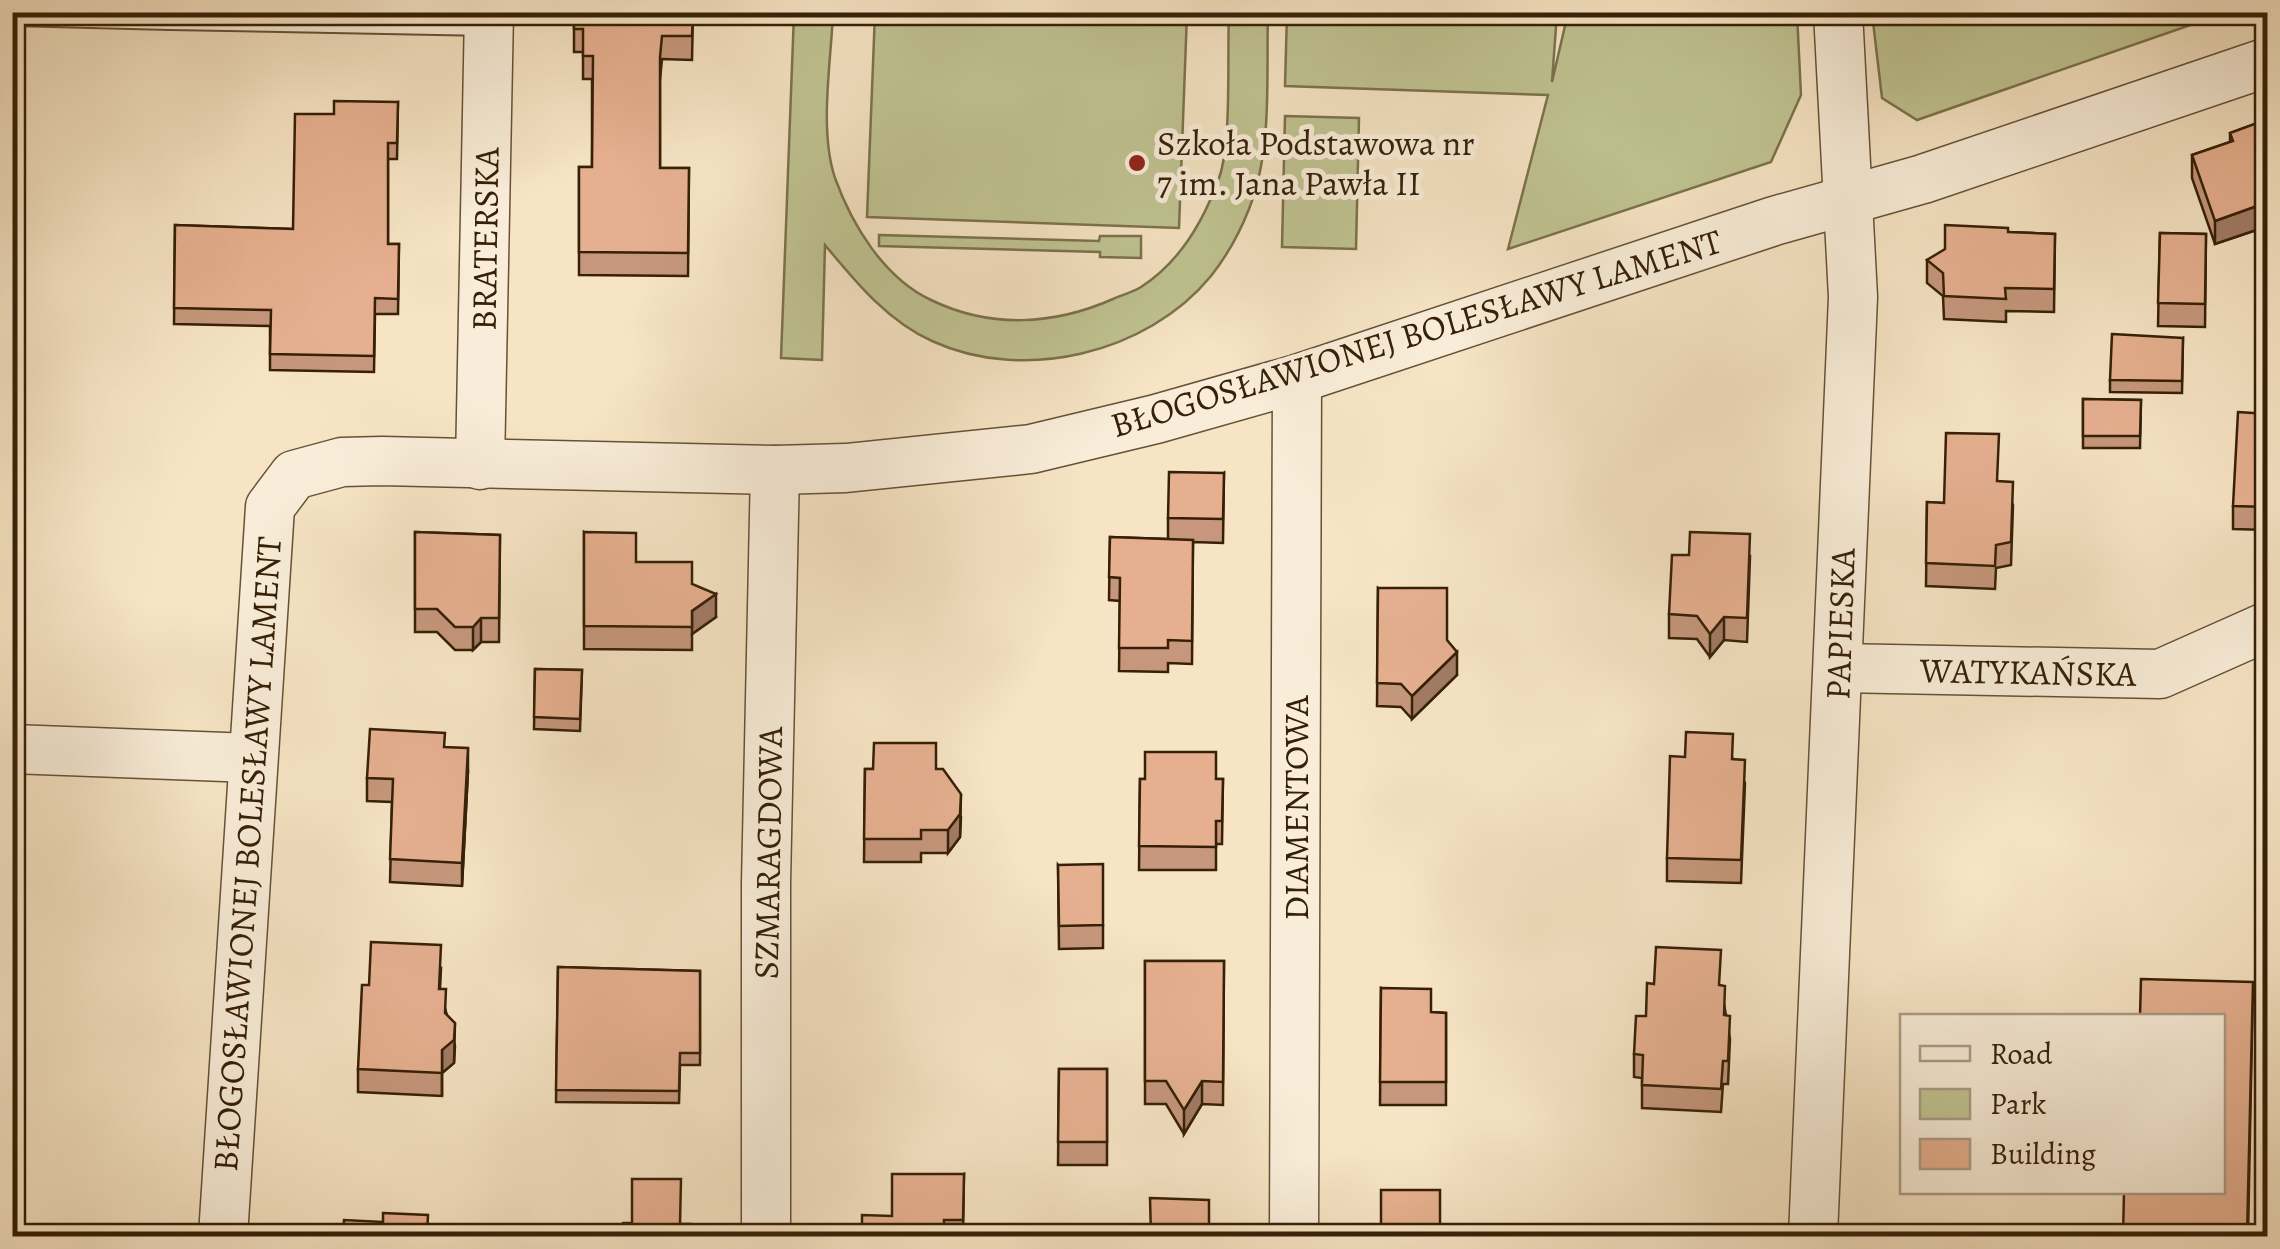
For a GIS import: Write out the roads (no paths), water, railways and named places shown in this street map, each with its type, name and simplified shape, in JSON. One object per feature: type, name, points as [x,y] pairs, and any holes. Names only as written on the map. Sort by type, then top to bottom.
[{"type":"street","name":"PAPIESKA","points":[[1813,1236],[1854,297],[1838,12]]},
{"type":"street","name":"BRATERSKA","points":[[480,464],[489,18]]},
{"type":"street","name":"BŁOGOSŁAWIONEJ BOLESŁAWY LAMENT","points":[[223,1236],[270,507],[294,475],[342,462],[846,468],[1031,449],[1156,419],[1298,378],[2268,62]]},
{"type":"street","name":"DIAMENTOWA","points":[[1294,1236],[1298,378]]},
{"type":"street","name":"SZMARAGDOWA","points":[[766,1236],[766,884],[774,470]]},
{"type":"street","name":"WATYKAŃSKA","points":[[1838,668],[2160,674],[2268,626]]},
{"type":"street","points":[[12,750],[252,758]]},
{"type":"lane","points":[[12,14],[489,18]]},
{"type":"place","name":"Szkoła Podstawowa nr 7 im. Jana Pawła II","points":[[1137,163]]}]
